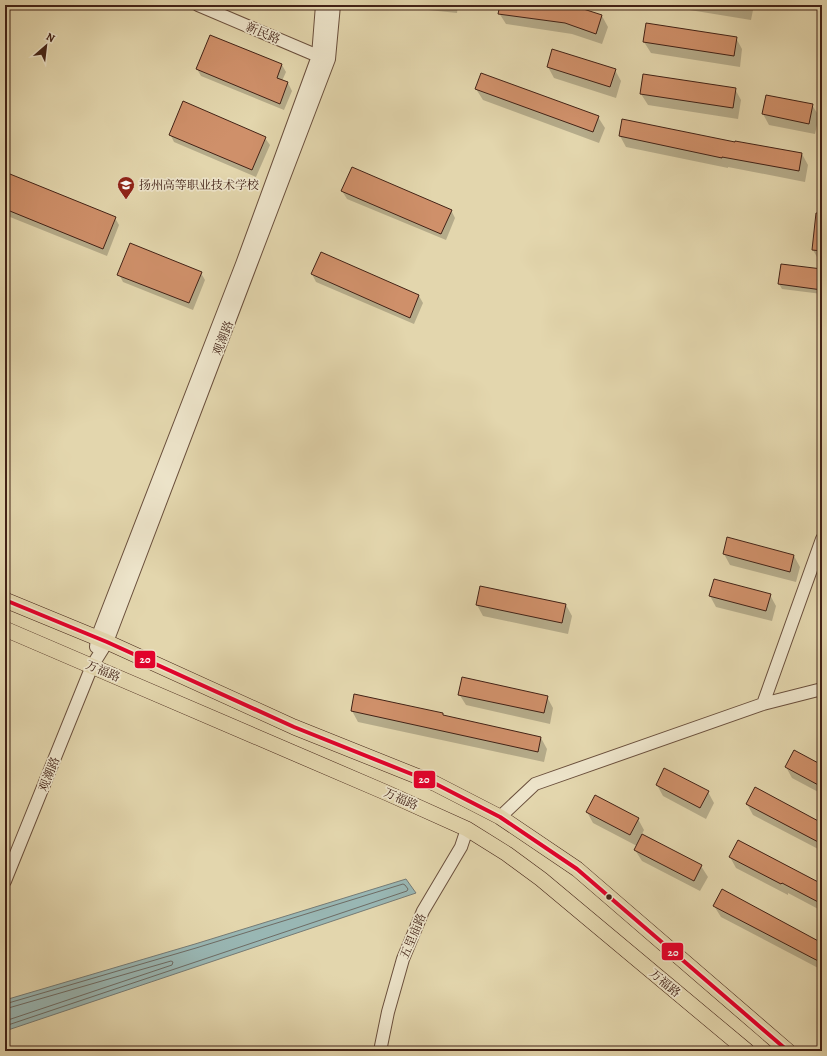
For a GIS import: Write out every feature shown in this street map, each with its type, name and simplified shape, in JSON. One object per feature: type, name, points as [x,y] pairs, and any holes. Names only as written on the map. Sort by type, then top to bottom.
[{"type":"main road","points":[[5,600],[102,640],[294,727],[434,783],[500,817],[577,869],[788,1051]]},
{"type":"main road","name":"万福路","points":[[5,629],[388,793],[467,829],[507,854],[540,879],[746,1051]]},
{"type":"street","name":"新民路","points":[[198,5],[323,57]]},
{"type":"street","name":"观潮路","points":[[322,5],[323,57]]},
{"type":"street","name":"观潮路","points":[[5,881],[92,666],[323,57],[334,5]]},
{"type":"street","points":[[763,704],[822,539]]},
{"type":"street","points":[[500,817],[535,784],[763,704],[822,689]]},
{"type":"street","name":"五里庙路","points":[[380,1051],[388,1012],[403,959],[423,911],[462,847],[467,829]]},
{"type":"water","points":[[406,879],[416,893],[5,1031],[5,1000],[195,944]]},
{"type":"building","points":[[500,5],[571,5],[602,15],[596,34],[565,23],[498,14]]},
{"type":"building","points":[[646,23],[737,37],[734,56],[643,42]]},
{"type":"building","points":[[210,35],[282,64],[277,78],[288,82],[280,104],[196,69]]},
{"type":"building","points":[[552,49],[616,69],[610,87],[547,67]]},
{"type":"building","points":[[481,73],[599,116],[593,132],[475,89]]},
{"type":"building","points":[[643,74],[736,88],[733,108],[640,94]]},
{"type":"building","points":[[766,95],[813,104],[809,124],[762,114]]},
{"type":"building","points":[[183,101],[266,137],[252,170],[169,135]]},
{"type":"building","points":[[622,119],[735,142],[802,153],[799,171],[722,158],[619,136]]},
{"type":"building","points":[[352,167],[452,210],[441,234],[341,191]]},
{"type":"building","points":[[5,172],[116,217],[103,249],[5,209]]},
{"type":"building","points":[[816,213],[822,213],[822,251],[812,250]]},
{"type":"building","points":[[130,243],[202,272],[189,303],[117,275]]},
{"type":"building","points":[[321,252],[419,295],[410,318],[311,274]]},
{"type":"building","points":[[781,264],[822,269],[822,290],[778,284]]},
{"type":"building","points":[[727,537],[794,555],[790,572],[723,554]]},
{"type":"building","points":[[714,579],[771,594],[766,611],[709,596]]},
{"type":"building","points":[[480,586],[566,604],[562,623],[476,605]]},
{"type":"building","points":[[462,677],[548,696],[544,713],[458,695]]},
{"type":"building","points":[[354,694],[443,713],[443,715],[541,737],[538,752],[351,711]]},
{"type":"building","points":[[794,750],[822,765],[822,787],[785,767]]},
{"type":"building","points":[[664,768],[709,791],[700,808],[656,785]]},
{"type":"building","points":[[755,787],[822,823],[822,844],[746,804]]},
{"type":"building","points":[[595,795],[639,818],[630,835],[586,812]]},
{"type":"building","points":[[642,834],[702,865],[694,881],[634,850]]},
{"type":"building","points":[[738,840],[822,884],[822,904],[729,857]]},
{"type":"building","points":[[722,889],[822,943],[822,963],[713,906]]},
{"type":"transit line","name":"20","points":[[5,600],[107,642],[294,727],[434,783],[500,817],[577,869],[788,1051]]},
{"type":"place","name":"扬州高等职业技术学校","points":[[126,200]]}]
